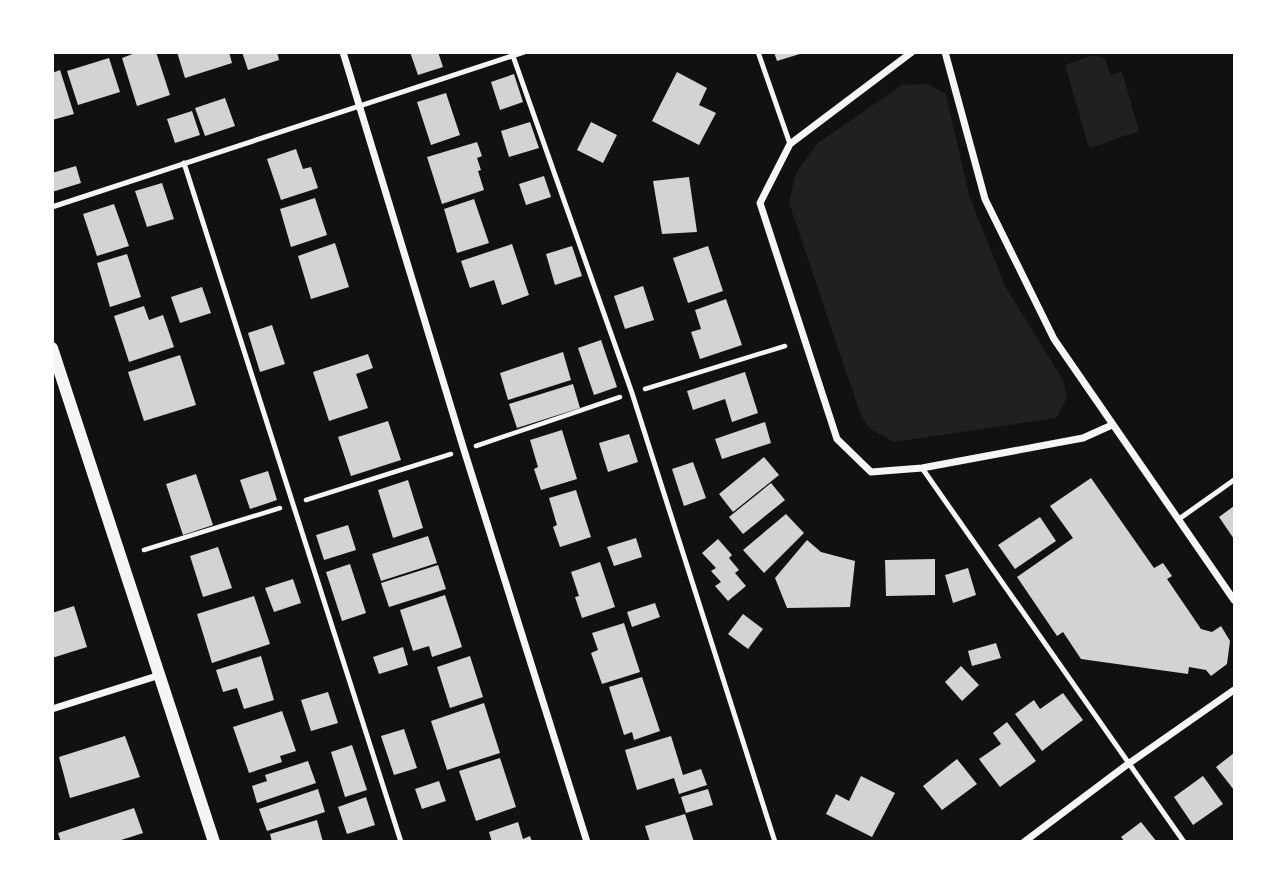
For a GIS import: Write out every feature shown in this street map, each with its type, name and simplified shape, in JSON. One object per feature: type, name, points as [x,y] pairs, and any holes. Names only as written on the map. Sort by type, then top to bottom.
[{"type":"street","points":[[343,52],[587,842]]},
{"type":"street","points":[[912,52],[790,144],[760,203],[837,439],[871,472],[922,468],[1083,438],[1112,425]]},
{"type":"street","points":[[945,52],[985,199],[1054,338],[1234,600]]},
{"type":"street","points":[[52,348],[214,842]]},
{"type":"street","points":[[52,709],[160,675]]},
{"type":"street","points":[[1024,842],[1128,764],[1234,690]]},
{"type":"lane","points":[[52,207],[524,52]]},
{"type":"lane","points":[[758,52],[790,144]]},
{"type":"lane","points":[[513,56],[632,393],[775,842]]},
{"type":"lane","points":[[184,163],[401,842]]},
{"type":"lane","points":[[922,468],[1184,842]]},
{"type":"lane","points":[[1180,519],[1234,481]]},
{"type":"shaded area","points":[[1093,55],[1105,58],[1110,75],[1122,72],[1139,131],[1089,148],[1065,65]]},
{"type":"shaded area","points":[[927,84],[946,94],[969,195],[1005,286],[1063,380],[1067,398],[1056,418],[894,442],[869,428],[860,413],[789,203],[796,173],[818,143],[902,85]]},
{"type":"building","points":[[138,52],[156,52],[170,95],[137,106],[122,58]]},
{"type":"building","points":[[177,52],[229,52],[232,63],[185,78]]},
{"type":"building","points":[[242,52],[277,52],[279,60],[248,70]]},
{"type":"building","points":[[410,52],[438,52],[443,67],[418,75]]},
{"type":"building","points":[[774,52],[803,52],[803,53],[777,61]]},
{"type":"building","points":[[109,58],[120,92],[78,105],[67,71]]},
{"type":"building","points":[[60,70],[74,114],[52,120],[52,73]]},
{"type":"building","points":[[677,72],[707,88],[699,105],[716,113],[699,145],[652,121]]},
{"type":"building","points":[[514,74],[523,102],[500,110],[491,82]]},
{"type":"building","points":[[446,93],[460,135],[431,145],[417,102]]},
{"type":"building","points":[[225,98],[235,126],[205,136],[195,108]]},
{"type":"building","points":[[192,111],[200,135],[175,143],[167,119]]},
{"type":"building","points":[[530,122],[539,148],[509,157],[501,131]]},
{"type":"building","points":[[591,122],[617,135],[603,163],[577,150]]},
{"type":"building","points":[[477,142],[482,156],[477,158],[481,170],[478,171],[484,190],[442,204],[427,157]]},
{"type":"building","points":[[296,149],[303,169],[311,167],[318,188],[281,200],[267,159]]},
{"type":"building","points":[[76,166],[81,183],[52,192],[52,173]]},
{"type":"building","points":[[544,176],[551,197],[526,205],[519,184]]},
{"type":"building","points":[[689,177],[697,232],[662,234],[653,181]]},
{"type":"building","points":[[162,183],[174,219],[147,227],[135,191]]},
{"type":"building","points":[[315,198],[327,235],[291,247],[280,209]]},
{"type":"building","points":[[474,199],[489,243],[457,253],[444,209]]},
{"type":"building","points":[[114,204],[129,246],[97,256],[83,214]]},
{"type":"building","points":[[335,243],[349,287],[311,299],[298,256]]},
{"type":"building","points":[[512,244],[529,295],[502,305],[494,280],[470,288],[461,261]]},
{"type":"building","points":[[572,246],[582,276],[555,285],[546,254]]},
{"type":"building","points":[[708,246],[723,291],[688,303],[673,258]]},
{"type":"building","points":[[127,254],[141,297],[110,307],[97,263]]},
{"type":"building","points":[[643,286],[654,320],[625,329],[614,296]]},
{"type":"building","points":[[202,287],[211,313],[180,323],[171,297]]},
{"type":"building","points":[[726,299],[742,345],[700,359],[691,332],[701,329],[695,310]]},
{"type":"building","points":[[144,306],[149,320],[163,315],[174,347],[129,362],[114,316]]},
{"type":"building","points":[[272,325],[285,364],[260,372],[248,333]]},
{"type":"building","points":[[601,340],[617,387],[594,395],[578,348]]},
{"type":"building","points":[[563,352],[571,380],[508,400],[500,373]]},
{"type":"building","points":[[368,354],[373,368],[356,374],[368,408],[329,421],[313,372]]},
{"type":"building","points":[[180,355],[196,405],[144,421],[128,372]]},
{"type":"building","points":[[745,372],[758,413],[732,422],[725,399],[693,410],[687,391]]},
{"type":"building","points":[[573,384],[580,408],[517,428],[509,404]]},
{"type":"building","points":[[388,421],[401,460],[351,476],[338,437]]},
{"type":"building","points":[[765,422],[771,443],[722,459],[715,439]]},
{"type":"building","points":[[562,430],[577,479],[541,490],[534,469],[538,467],[530,440]]},
{"type":"building","points":[[629,434],[638,462],[608,472],[599,443]]},
{"type":"building","points":[[764,457],[779,475],[733,512],[719,494]]},
{"type":"building","points":[[693,462],[706,498],[684,506],[672,469]]},
{"type":"building","points":[[268,471],[277,500],[250,509],[240,480]]},
{"type":"building","points":[[196,474],[213,525],[183,535],[166,484]]},
{"type":"building","points":[[1091,478],[1154,568],[1163,563],[1172,576],[1167,579],[1201,629],[1212,632],[1221,626],[1230,641],[1227,664],[1211,676],[1206,670],[1189,667],[1188,674],[1081,659],[1063,632],[1057,636],[1017,577],[1073,538],[1050,506]]},
{"type":"building","points":[[408,480],[423,528],[393,538],[378,490]]},
{"type":"building","points":[[771,483],[785,500],[743,534],[729,517]]},
{"type":"building","points":[[576,490],[591,537],[560,547],[553,527],[557,525],[549,498]]},
{"type":"building","points":[[1234,506],[1234,539],[1219,517]]},
{"type":"building","points":[[786,514],[804,533],[764,573],[743,550]]},
{"type":"building","points":[[1040,517],[1056,541],[1015,569],[998,545]]},
{"type":"building","points":[[348,525],[356,550],[324,560],[316,535]]},
{"type":"building","points":[[428,536],[437,563],[381,581],[372,554]]},
{"type":"building","points":[[636,538],[642,557],[614,566],[607,547]]},
{"type":"building","points":[[718,539],[732,555],[729,558],[739,570],[735,573],[746,586],[728,601],[715,586],[721,582],[711,571],[716,568],[702,553]]},
{"type":"building","points":[[807,540],[821,552],[855,561],[850,607],[787,608],[775,578]]},
{"type":"building","points":[[218,547],[232,588],[203,597],[190,556]]},
{"type":"building","points":[[935,559],[935,595],[886,596],[885,560]]},
{"type":"building","points":[[600,562],[615,607],[582,618],[575,597],[579,596],[571,572]]},
{"type":"building","points":[[350,564],[366,613],[342,621],[326,572]]},
{"type":"building","points":[[438,565],[446,589],[389,607],[381,583]]},
{"type":"building","points":[[968,568],[976,595],[953,603],[945,575]]},
{"type":"building","points":[[293,579],[301,603],[274,612],[265,588]]},
{"type":"building","points":[[445,595],[462,647],[432,657],[429,646],[413,651],[400,610]]},
{"type":"building","points":[[254,596],[270,644],[212,663],[197,614]]},
{"type":"building","points":[[655,603],[660,617],[632,627],[627,612]]},
{"type":"building","points":[[74,606],[87,647],[52,658],[52,613]]},
{"type":"building","points":[[743,614],[763,629],[748,649],[728,634]]},
{"type":"building","points":[[624,623],[640,672],[602,684],[591,653],[598,650],[592,633]]},
{"type":"building","points":[[996,643],[1001,658],[972,666],[968,651]]},
{"type":"building","points":[[403,647],[408,665],[379,674],[373,657]]},
{"type":"building","points":[[261,656],[274,700],[244,709],[237,688],[223,692],[216,670]]},
{"type":"building","points":[[470,656],[483,697],[450,708],[437,667]]},
{"type":"building","points":[[961,666],[979,685],[962,701],[945,682]]},
{"type":"building","points":[[642,677],[660,731],[634,740],[632,732],[624,735],[609,687]]},
{"type":"building","points":[[328,692],[338,723],[311,731],[301,700]]},
{"type":"building","points":[[1063,693],[1083,720],[1042,751],[1015,714],[1034,700],[1040,709]]},
{"type":"building","points":[[484,703],[500,753],[447,770],[431,721]]},
{"type":"building","points":[[282,711],[296,751],[280,756],[282,762],[249,773],[233,727]]},
{"type":"building","points":[[1007,722],[1036,761],[1000,787],[979,759],[1001,744],[993,733]]},
{"type":"building","points":[[404,729],[417,768],[394,775],[381,736]]},
{"type":"building","points":[[125,736],[140,777],[70,798],[59,757]]},
{"type":"building","points":[[671,736],[683,775],[701,769],[707,785],[679,794],[674,778],[637,790],[625,750]]},
{"type":"building","points":[[352,745],[367,790],[345,797],[331,752]]},
{"type":"building","points":[[1234,753],[1234,790],[1216,767]]},
{"type":"building","points":[[500,758],[516,807],[476,821],[459,771]]},
{"type":"building","points":[[957,759],[977,784],[942,810],[923,786]]},
{"type":"building","points":[[308,761],[316,783],[257,803],[252,786],[267,781],[265,775]]},
{"type":"building","points":[[861,776],[895,793],[872,837],[826,814],[836,794],[849,801]]},
{"type":"building","points":[[1203,776],[1223,804],[1193,825],[1174,797]]},
{"type":"building","points":[[439,781],[446,801],[422,809],[415,789]]},
{"type":"building","points":[[318,789],[325,812],[267,831],[259,809]]},
{"type":"building","points":[[708,789],[713,805],[686,813],[681,797]]},
{"type":"building","points":[[366,797],[375,825],[347,834],[338,807]]},
{"type":"building","points":[[134,808],[143,833],[115,842],[61,842],[58,833]]},
{"type":"building","points":[[685,814],[694,842],[650,842],[645,826]]},
{"type":"building","points":[[317,820],[323,842],[272,842],[270,834]]},
{"type":"building","points":[[518,822],[523,839],[530,836],[532,842],[492,842],[489,832]]},
{"type":"building","points":[[1141,822],[1157,842],[1125,842],[1121,837]]}]
